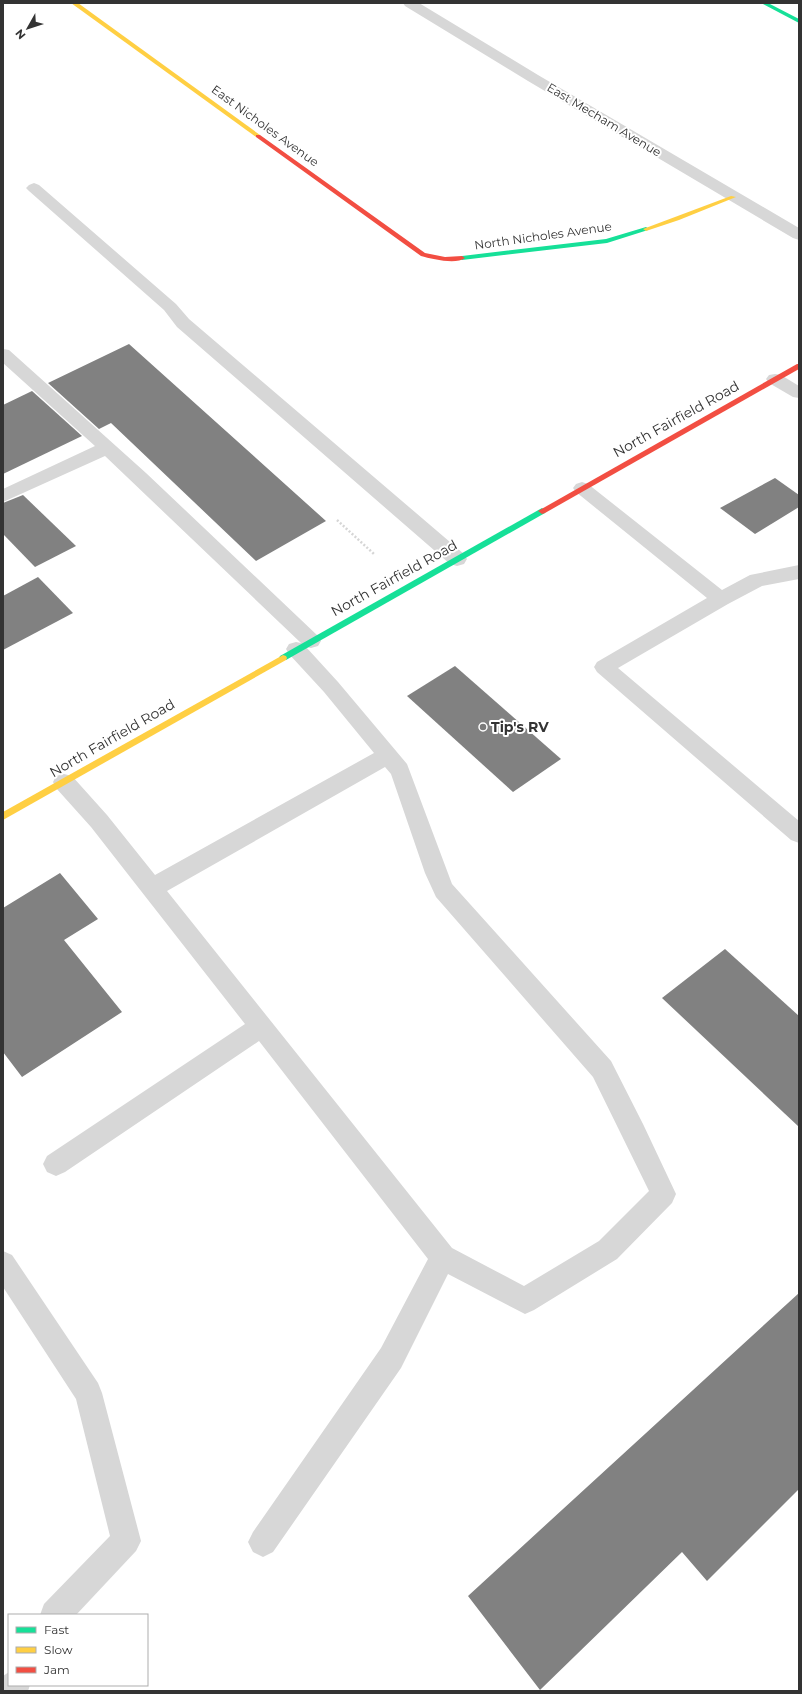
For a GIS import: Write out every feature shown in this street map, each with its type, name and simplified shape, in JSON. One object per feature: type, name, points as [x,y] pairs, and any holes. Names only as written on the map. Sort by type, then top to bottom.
[{"type":"street","name":"East Nicholes Avenue","points":[[74,3],[424,254],[445,259]]},
{"type":"street","name":"East Mecham Avenue","points":[[410,3],[799,236]]},
{"type":"street","points":[[764,3],[799,21]]},
{"type":"street","points":[[34,188],[170,307],[183,323],[457,559]]},
{"type":"street","name":"North Nicholes Avenue","points":[[445,259],[508,254],[606,241],[677,219],[733,197]]},
{"type":"street","points":[[3,354],[106,448],[303,645],[331,687],[400,770],[436,873],[444,890],[602,1070],[634,1132],[663,1194],[608,1250],[525,1301],[442,1257],[262,1026],[98,820],[64,782]]},
{"type":"street","name":"North Fairfield Road","points":[[3,816],[303,645],[799,366]]},
{"type":"street","points":[[776,379],[799,393]]},
{"type":"street","points":[[3,496],[106,448]]},
{"type":"street","points":[[582,488],[721,599]]},
{"type":"street","points":[[799,572],[757,580],[721,599],[604,667],[799,834]]},
{"type":"street","points":[[152,888],[388,755]]},
{"type":"street","points":[[56,1164],[262,1026]]},
{"type":"street","points":[[263,1542],[391,1358],[442,1257]]},
{"type":"street","points":[[3,1264],[88,1393],[126,1541],[56,1614]]},
{"type":"path","points":[[337,520],[374,554]]},
{"type":"building","points":[[129,344],[326,521],[256,561],[111,423],[99,429],[48,383]]},
{"type":"building","points":[[32,391],[82,436],[3,474],[3,405]]},
{"type":"building","points":[[775,478],[799,495],[799,507],[755,534],[720,508]]},
{"type":"building","points":[[23,495],[76,546],[35,567],[3,534],[3,503]]},
{"type":"building","points":[[38,577],[73,613],[3,650],[3,596]]},
{"type":"building","name":"Tip's RV","points":[[455,666],[561,759],[513,792],[407,696]]},
{"type":"building","points":[[60,873],[98,919],[64,940],[122,1012],[22,1077],[3,1052],[3,908]]},
{"type":"building","points":[[725,949],[799,1016],[799,1127],[662,998]]},
{"type":"building","points":[[799,1293],[799,1489],[707,1581],[682,1552],[540,1690],[468,1596]]},
{"type":"traffic: fast","points":[[764,3],[799,21]]},
{"type":"traffic: fast","points":[[462,258],[607,241],[646,229]]},
{"type":"traffic: fast","points":[[283,658],[542,511]]},
{"type":"traffic: slow","points":[[74,3],[258,136]]},
{"type":"traffic: slow","points":[[646,229],[677,219],[733,197]]},
{"type":"traffic: slow","points":[[3,816],[283,658]]},
{"type":"traffic: jam","points":[[258,136],[423,255],[445,259],[462,258]]},
{"type":"traffic: jam","points":[[542,511],[799,366]]},
{"type":"place","name":"Tip's RV","points":[[483,727]]}]
